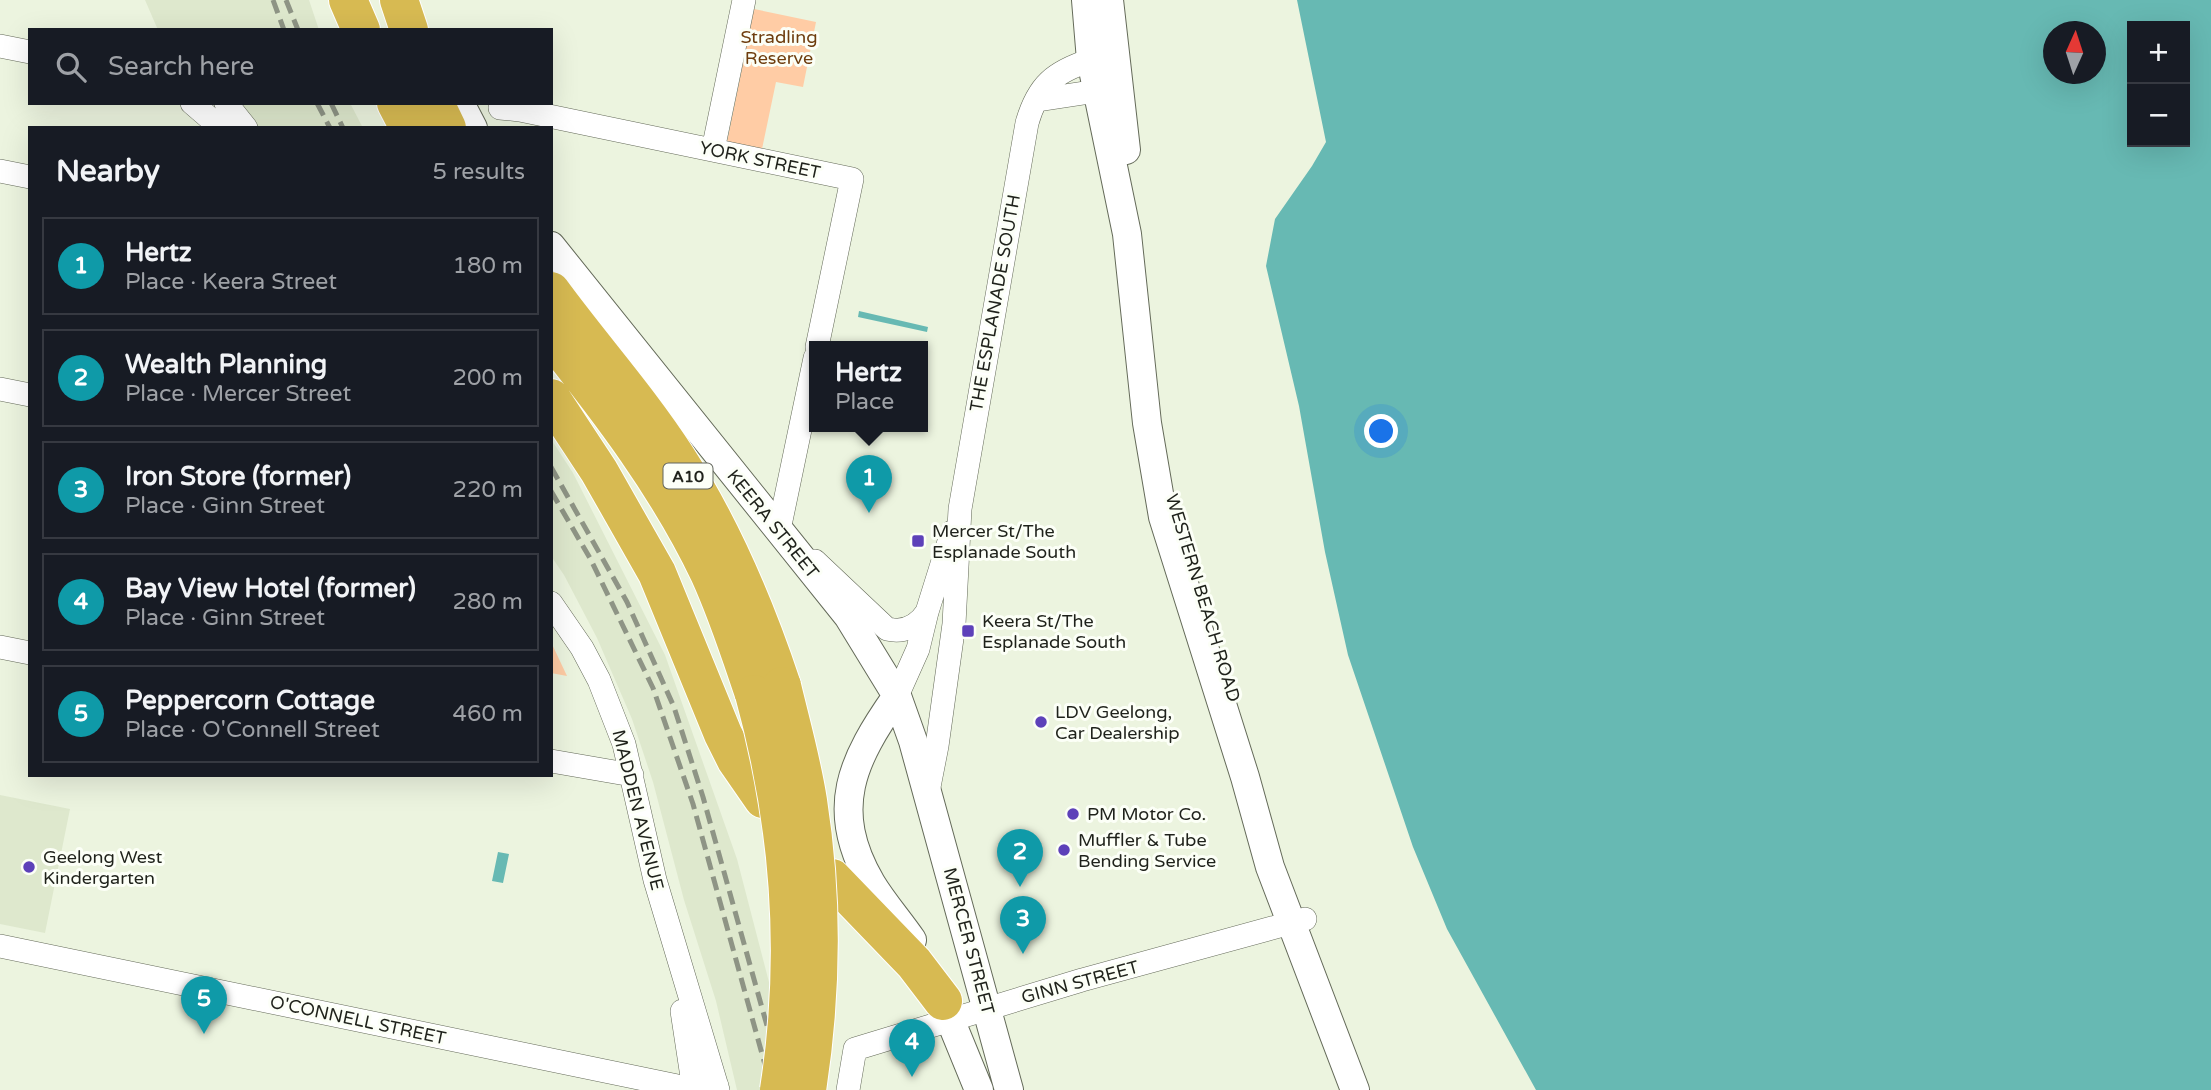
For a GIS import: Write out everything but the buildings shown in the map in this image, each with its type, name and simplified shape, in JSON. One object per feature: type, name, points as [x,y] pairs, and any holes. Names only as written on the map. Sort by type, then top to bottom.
[{"type":"highway","points":[[331,0],[341,28]]},
{"type":"highway","points":[[348,0],[360,28]]},
{"type":"highway","points":[[375,105],[385,126]]},
{"type":"highway","points":[[397,105],[409,126]]},
{"type":"highway","points":[[436,105],[446,126]]},
{"type":"highway","name":"A10","points":[[553,294],[654,425],[694,487],[734,561],[765,636],[768,690],[766,737],[780,812],[791,912],[789,1010],[779,1090]]},
{"type":"highway","name":"A10","points":[[553,340],[619,424],[677,513],[768,690],[807,798],[818,900],[817,1001],[807,1090]]},
{"type":"highway","points":[[553,401],[599,471],[657,573],[723,733],[736,760],[763,799]]},
{"type":"highway","points":[[832,878],[914,963],[947,1010]]},
{"type":"street","points":[[713,150],[744,0]]},
{"type":"street","points":[[1086,0],[1105,75]]},
{"type":"street","points":[[1105,75],[1109,0]]},
{"type":"street","points":[[0,46],[28,52]]},
{"type":"street","name":"THE ESPLANADE SOUTH","points":[[928,792],[954,625],[960,509],[1027,124],[1044,86],[1066,68],[1105,75]]},
{"type":"street","points":[[1038,100],[1105,75]]},
{"type":"street","name":"WESTERN BEACH ROAD","points":[[1105,75],[1127,233],[1147,423],[1163,517],[1245,778],[1270,867],[1297,921],[1370,1090]]},
{"type":"street","points":[[194,105],[219,126]]},
{"type":"street","points":[[228,105],[244,126]]},
{"type":"street","points":[[461,105],[473,126]]},
{"type":"street","name":"YORK STREET","points":[[500,108],[852,179],[818,341]]},
{"type":"street","points":[[0,171],[28,177]]},
{"type":"street","name":"KEERA STREET","points":[[553,248],[848,616],[897,696],[928,792]]},
{"type":"street","points":[[809,388],[780,532],[828,571],[883,627],[892,631],[906,630],[927,612]]},
{"type":"street","points":[[0,389],[28,395]]},
{"type":"street","name":"THE ESPLANADE SOUTH","points":[[947,1010],[918,948],[865,872],[855,847],[849,802],[856,764],[867,740],[897,696],[918,649],[960,509]]},
{"type":"street","name":"MADDEN AVENUE","points":[[553,606],[582,648],[617,723],[632,775],[706,1089]]},
{"type":"street","points":[[0,646],[28,653]]},
{"type":"street","points":[[553,761],[632,775]]},
{"type":"street","name":"MERCER STREET","points":[[928,792],[1009,1090]]},
{"type":"street","name":"WESTERN BEACH ROAD","points":[[1297,921],[1355,1090]]},
{"type":"street","name":"GINN STREET","points":[[848,1090],[855,1049],[932,1027],[947,1010],[988,1007],[1297,921]]},
{"type":"street","name":"O'CONNELL STREET","points":[[0,946],[706,1089]]},
{"type":"street","points":[[947,1010],[979,1090]]},
{"type":"shaded area","points":[[145,0],[309,0],[318,28],[157,28]]},
{"type":"shaded area","points":[[239,105],[351,105],[362,126],[253,126]]},
{"type":"shaded area","points":[[553,442],[573,473],[665,655],[737,859],[797,1090],[737,1090],[716,1001],[684,900],[653,782],[632,719],[597,638],[553,559]]},
{"type":"shaded area","name":"Geelong West Kindergarten","points":[[0,795],[70,809],[45,933],[0,924]]},
{"type":"green space","name":"Stradling Reserve","points":[[754,9],[816,22],[803,87],[776,82],[762,149],[727,142]]},
{"type":"green space","points":[[553,646],[567,676],[553,673]]},
{"type":"water","points":[[1297,0],[2211,0],[2211,1090],[1536,1090],[1447,929],[1413,847],[1348,655],[1325,552],[1299,406],[1266,266],[1275,219],[1326,142]]},
{"type":"water","points":[[859,311],[928,327],[927,332],[858,317]]},
{"type":"water","points":[[498,852],[509,854],[503,883],[492,881]]},
{"type":"railway","points":[[273,0],[283,28]]},
{"type":"railway","points":[[286,0],[297,28]]},
{"type":"railway","points":[[318,105],[329,126]]},
{"type":"railway","points":[[332,105],[342,126]]},
{"type":"railway","points":[[553,471],[627,602],[674,707],[703,797],[785,1090]]},
{"type":"railway","points":[[553,494],[591,560],[653,688],[693,804],[772,1090]]},
{"type":"place","name":"Hertz","points":[[869,513]]},
{"type":"place","name":"Mercer St/The Esplanade South","points":[[918,541]]},
{"type":"place","name":"Keera St/The Esplanade South","points":[[968,631]]},
{"type":"place","name":"LDV Geelong, Car Dealership","points":[[1041,722]]},
{"type":"place","name":"PM Motor Co.","points":[[1073,814]]},
{"type":"place","name":"Muffler & Tube Bending Service","points":[[1064,850]]},
{"type":"place","name":"Geelong West Kindergarten","points":[[29,867]]},
{"type":"place","name":"Wealth Planning","points":[[1020,887]]},
{"type":"place","name":"Iron Store (former)","points":[[1023,954]]},
{"type":"place","name":"Peppercorn Cottage","points":[[204,1034]]},
{"type":"place","name":"Bay View Hotel (former)","points":[[912,1077]]}]
